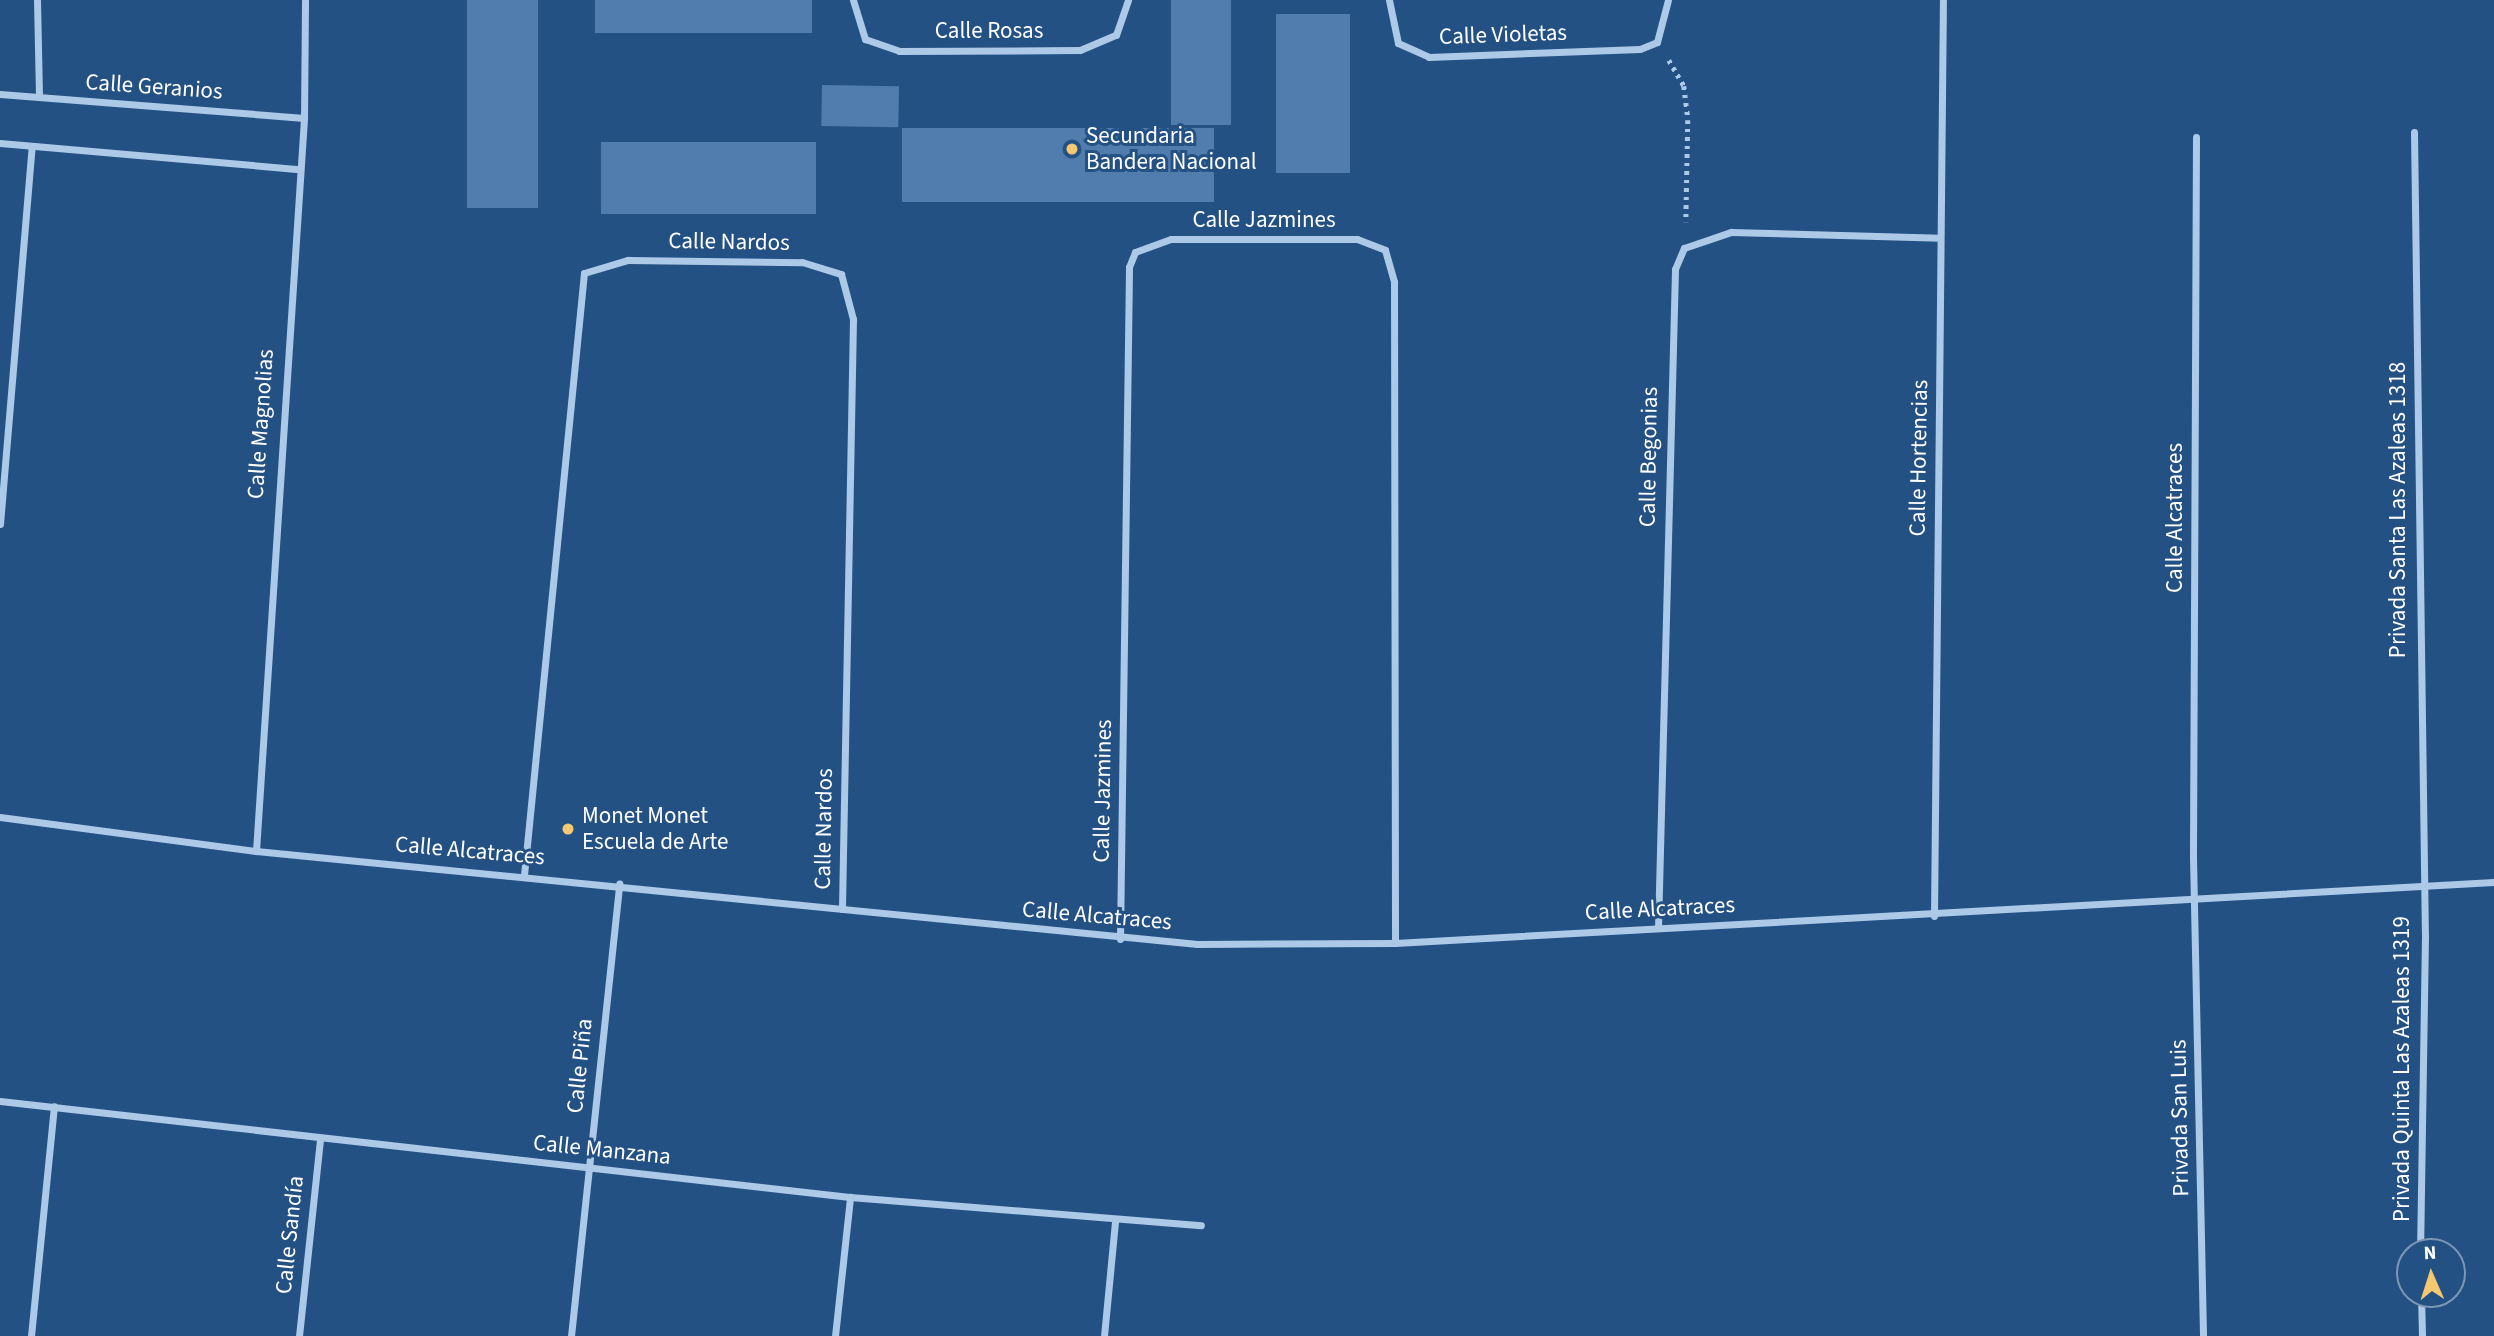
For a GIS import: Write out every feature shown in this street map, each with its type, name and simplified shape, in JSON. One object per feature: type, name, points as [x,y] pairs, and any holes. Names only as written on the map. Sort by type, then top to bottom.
[{"type":"street","points":[[37,0],[39,97]]},
{"type":"street","name":"Calle Magnolias","points":[[256,851],[304,118],[305,0]]},
{"type":"street","name":"Calle Rosas","points":[[853,0],[865,39],[899,51],[1080,50],[1116,35],[1128,0]]},
{"type":"street","name":"Calle Violetas","points":[[1389,0],[1398,43],[1422,56],[1629,50],[1657,42]]},
{"type":"street","points":[[1657,42],[1668,0]]},
{"type":"street","name":"Calle Hortencias","points":[[1934,916],[1943,0]]},
{"type":"street","name":"Calle Geranios","points":[[0,94],[304,118]]},
{"type":"street","name":"Privada Santa Las Azaleas 1318","points":[[2414,132],[2421,887]]},
{"type":"street","name":"Calle Alcatraces","points":[[2195,900],[2196,137]]},
{"type":"street","points":[[0,143],[299,169]]},
{"type":"street","points":[[0,524],[32,146]]},
{"type":"street","points":[[1684,248],[1731,232],[1940,238]]},
{"type":"street","name":"Calle Jazmines","points":[[1121,939],[1129,267],[1135,252],[1171,239],[1357,239],[1385,250],[1394,282],[1395,943]]},
{"type":"street","name":"Calle Begonias","points":[[1658,928],[1672,299],[1684,248]]},
{"type":"street","name":"Calle Nardos","points":[[524,874],[584,273],[628,260],[802,262],[841,274],[853,319],[842,909]]},
{"type":"street","name":"Calle Alcatraces","points":[[0,817],[256,851],[524,874],[1121,939],[1395,943],[1934,916],[2494,882]]},
{"type":"street","name":"Calle Piña","points":[[570,1336],[619,884]]},
{"type":"street","name":"Privada Quinta Las Azaleas 1319","points":[[2420,1238],[2421,887]]},
{"type":"street","name":"Privada San Luis","points":[[2195,900],[2203,1336]]},
{"type":"street","name":"Calle Manzana","points":[[0,1101],[849,1197],[1115,1221],[1201,1225]]},
{"type":"street","points":[[31,1336],[54,1106]]},
{"type":"street","name":"Calle Sandía","points":[[299,1336],[320,1138]]},
{"type":"street","points":[[835,1336],[849,1197]]},
{"type":"street","points":[[1104,1336],[1115,1221]]},
{"type":"street","points":[[2421,1308],[2422,1336]]},
{"type":"path","points":[[1657,42],[1684,86],[1684,248]]},
{"type":"building","points":[[467,0],[538,0],[538,208],[467,208]]},
{"type":"building","points":[[595,0],[812,0],[812,33],[595,33]]},
{"type":"building","points":[[1171,0],[1231,0],[1231,125],[1171,125]]},
{"type":"building","points":[[1276,14],[1350,14],[1350,173],[1276,173]]},
{"type":"building","points":[[822,85],[899,86],[898,127],[821,126]]},
{"type":"building","points":[[902,128],[1214,128],[1214,202],[902,202]]},
{"type":"building","points":[[601,142],[816,142],[816,214],[601,214]]},
{"type":"place","name":"Secundaria Bandera Nacional","points":[[1072,149]]},
{"type":"place","name":"Monet Monet Escuela de Arte","points":[[568,829]]}]
